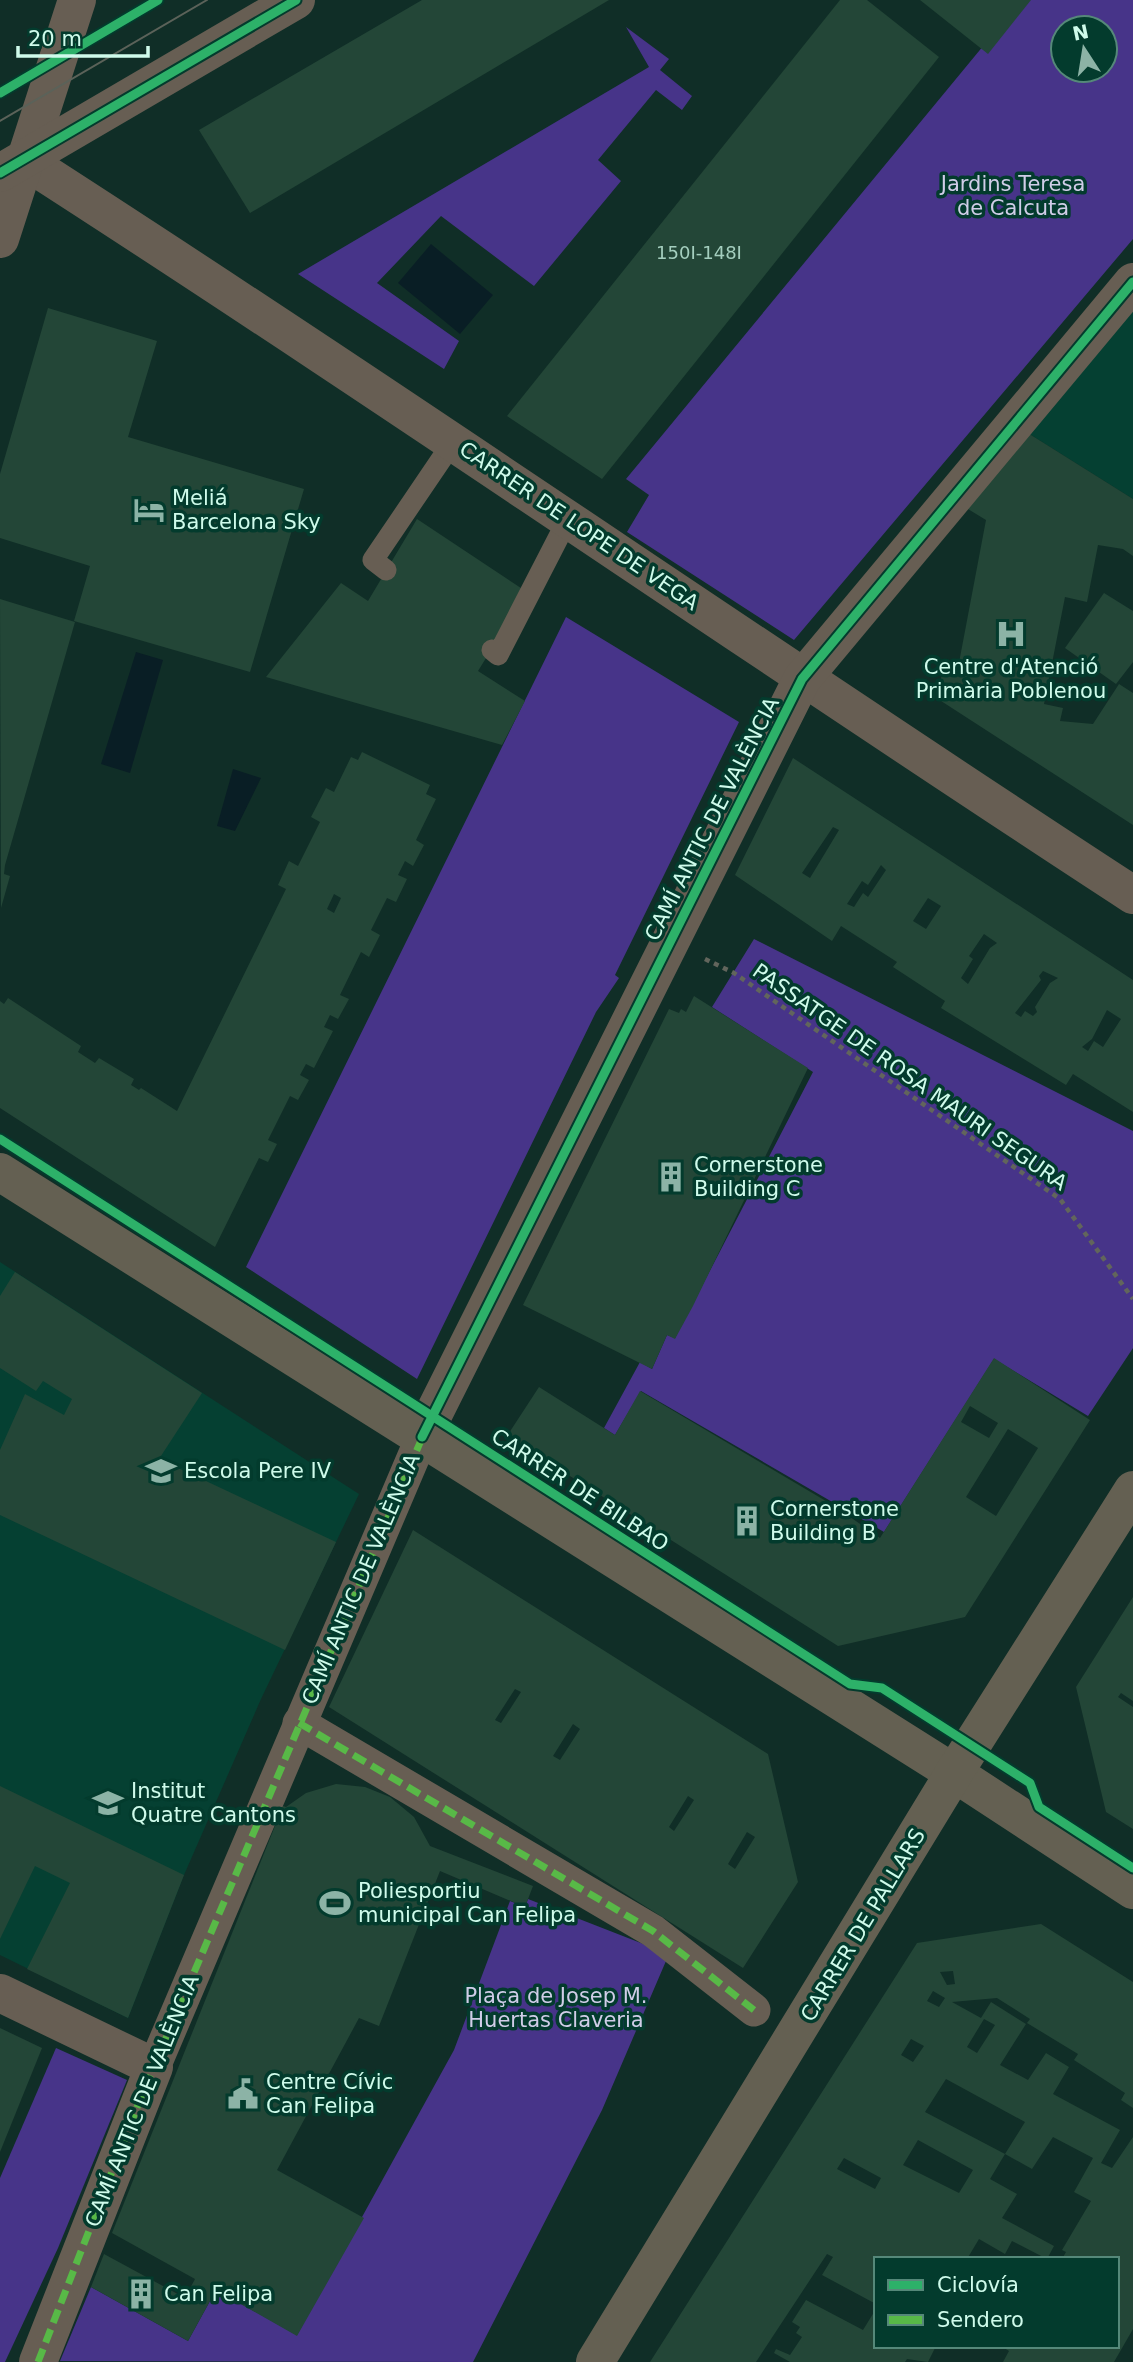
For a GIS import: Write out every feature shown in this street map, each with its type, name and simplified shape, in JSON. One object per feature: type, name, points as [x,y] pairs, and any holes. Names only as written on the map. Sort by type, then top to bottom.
[{"type":"main road","name":"CARRER DE BILBAO","points":[[0,1172],[954,1773],[1133,1890]]},
{"type":"main road","name":"CARRER DE PALLARS","points":[[595,2362],[954,1773],[1133,1490]]},
{"type":"street","points":[[0,239],[12,167],[77,0]]},
{"type":"street","points":[[12,167],[296,0]]},
{"type":"street","name":"CARRER DE LOPE DE VEGA","points":[[12,167],[569,517],[802,679],[1133,895]]},
{"type":"street","name":"CAMÍ ANTIC DE VALÈNCIA","points":[[38,2362],[154,2067],[422,1437],[802,679],[1133,282]]},
{"type":"street","points":[[299,1723],[653,1931],[754,2010]]},
{"type":"street","points":[[0,1993],[154,2067]]},
{"type":"lane","points":[[386,570],[373,561],[453,442]]},
{"type":"lane","points":[[492,650],[498,655],[569,517]]},
{"type":"shaded area","points":[[1133,288],[1133,499],[1023,430]]},
{"type":"shaded area","points":[[0,1262],[359,1494],[261,1699],[184,1875],[128,2018],[0,1955]]},
{"type":"green space","name":"Jardins Teresa de Calcuta","points":[[1021,0],[1133,0],[1133,239],[794,640],[627,532],[649,495],[626,479]]},
{"type":"green space","points":[[626,27],[669,59],[660,70],[692,96],[682,110],[656,90],[598,160],[621,181],[534,286],[441,216],[377,283],[459,341],[444,369],[298,274],[649,67]]},
{"type":"green space","points":[[566,617],[739,722],[615,975],[619,978],[596,1012],[417,1379],[246,1267]]},
{"type":"green space","points":[[754,939],[1133,1131],[1133,1348],[1088,1416],[994,1359],[884,1532],[641,1391],[615,1435],[604,1428],[640,1362],[652,1369],[667,1335],[675,1338],[813,1072],[712,1007]]},
{"type":"green space","name":"Plaça de Josep M. Huertas Claveria","points":[[528,1899],[669,1954],[602,2110],[473,2362],[60,2361],[91,2287],[188,2341],[216,2290],[297,2335],[454,2050],[510,1901],[525,1907]]},
{"type":"green space","points":[[56,2048],[127,2080],[58,2248],[5,2362],[0,2362],[0,2178]]},
{"type":"water","points":[[431,244],[493,295],[460,334],[398,283]]},
{"type":"water","points":[[136,652],[163,660],[130,773],[101,764]]},
{"type":"water","points":[[233,769],[261,778],[235,831],[217,826]]},
{"type":"building","points":[[422,0],[609,0],[250,213],[199,130]]},
{"type":"building","points":[[840,0],[867,0],[939,57],[602,479],[507,416]]},
{"type":"building","points":[[920,0],[1031,0],[988,54]]},
{"type":"building","name":"Meliá Barcelona Sky","points":[[48,308],[157,341],[128,437],[304,489],[250,672],[74,621],[90,566],[0,538],[0,474]]},
{"type":"building","name":"Centre d'Atenció Primària Poblenou","points":[[1023,430],[1133,499],[1133,556],[1123,549],[1098,545],[1087,602],[1065,597],[1044,704],[1063,708],[1060,721],[1093,724],[1119,684],[1133,693],[1133,825],[938,699],[943,665],[958,668],[986,520],[963,506]]},
{"type":"building","points":[[417,519],[527,592],[478,671],[525,701],[502,745],[266,677],[341,583],[368,601]]},
{"type":"building","name":"Centre d'Atenció Primària Poblenou","points":[[1104,593],[1133,611],[1133,662],[1116,684],[1065,648]]},
{"type":"building","points":[[0,599],[75,622],[5,865],[4,874],[10,876],[1,908]]},
{"type":"building","points":[[362,752],[430,785],[426,794],[436,799],[416,840],[424,845],[413,866],[405,861],[398,875],[407,879],[396,902],[387,898],[371,930],[380,935],[369,957],[361,952],[340,995],[349,999],[338,1019],[330,1015],[324,1027],[333,1031],[314,1068],[306,1064],[300,1075],[309,1080],[298,1100],[290,1096],[268,1140],[277,1144],[268,1162],[259,1158],[215,1247],[0,1108],[0,1001],[4,1004],[8,998],[81,1046],[78,1052],[95,1063],[99,1058],[134,1079],[131,1085],[139,1090],[141,1088],[177,1111],[286,889],[278,885],[289,861],[298,866],[320,822],[311,817],[326,788],[334,792],[351,757],[358,760]],"holes":[[[334,894],[341,898],[334,913],[327,909]]]},
{"type":"building","points":[[793,758],[1133,980],[1133,1112],[1073,1074],[1066,1085],[941,1008],[945,1001],[893,967],[897,962],[841,926],[832,941],[735,875]],"holes":[[[833,827],[839,830],[810,878],[802,873]],[[881,865],[886,870],[868,897],[863,893],[854,907],[847,904],[862,881],[868,885]],[[928,898],[941,906],[926,929],[913,921]],[[984,934],[997,943],[990,948],[968,984],[961,978],[973,959],[969,956]],[[1043,971],[1058,978],[1050,983],[1035,1007],[1037,1012],[1033,1016],[1025,1011],[1021,1017],[1015,1013],[1041,980],[1039,976]],[[1107,1010],[1121,1019],[1103,1047],[1094,1041],[1088,1051],[1082,1047],[1092,1039]]]},
{"type":"building","name":"Cornerstone Building C","points":[[694,996],[808,1068],[693,1306],[675,1339],[667,1335],[652,1369],[523,1305],[669,1009],[679,1013],[681,1009],[686,1012]]},
{"type":"building","name":"Escola Pere IV","points":[[15,1272],[202,1393],[159,1459],[336,1542],[285,1650],[0,1515],[0,1450],[25,1394],[64,1415],[72,1399],[43,1381],[36,1391],[0,1368],[0,1296]]},
{"type":"building","name":"Cornerstone Building B","points":[[994,1358],[1090,1420],[965,1617],[838,1646],[507,1436],[539,1387],[615,1435],[640,1391],[836,1507],[880,1538]],"holes":[[[970,1406],[998,1423],[989,1438],[961,1422]],[[1008,1429],[1038,1448],[996,1516],[966,1497]]]},
{"type":"building","points":[[413,1530],[768,1754],[798,1882],[743,1968],[329,1707]],"holes":[[[515,1689],[521,1692],[501,1723],[495,1720]],[[573,1724],[580,1729],[560,1760],[553,1756]],[[688,1796],[694,1800],[674,1831],[669,1827]],[[747,1832],[755,1837],[735,1869],[728,1864]]]},
{"type":"building","points":[[1133,1597],[1133,1701],[1121,1693],[1118,1697],[1133,1707],[1133,1829],[1106,1812],[1076,1687]]},
{"type":"building","points":[[336,1784],[365,1787],[390,1797],[414,1817],[430,1846],[533,1886],[525,1907],[440,1871],[379,2026],[359,2018],[277,2170],[364,2218],[297,2336],[216,2290],[188,2341],[91,2287],[104,2254],[185,2298],[195,2279],[112,2233],[283,1806],[286,1807],[306,1793]]},
{"type":"building","points":[[0,1786],[184,1875],[128,2018],[27,1969],[70,1883],[35,1866],[0,1939]]},
{"type":"building","points":[[1041,1924],[1133,1982],[1133,2108],[1121,2100],[1125,2093],[1074,2060],[1078,2054],[1027,2023],[1030,2019],[997,1998],[952,2002],[981,2018],[991,2002],[1026,2024],[1000,2065],[1028,2080],[1046,2053],[1069,2067],[1053,2094],[1120,2130],[1101,2163],[1112,2168],[1133,2137],[1133,2329],[1114,2362],[1003,2362],[1009,2351],[1004,2348],[1119,2348],[1119,2257],[1063,2257],[1066,2252],[1062,2250],[1091,2201],[1074,2192],[1093,2158],[1053,2137],[1032,2169],[1005,2154],[990,2179],[1017,2194],[1002,2218],[1054,2246],[1048,2257],[1012,2241],[1005,2254],[979,2239],[968,2257],[874,2257],[874,2303],[822,2275],[833,2257],[827,2254],[756,2362],[650,2362],[917,1943]],"holes":[[[953,1971],[955,1984],[947,1985],[940,1972]],[[933,1991],[945,1998],[939,2007],[927,2001]],[[984,2019],[995,2025],[977,2053],[967,2047]],[[911,2039],[924,2046],[913,2062],[901,2055]],[[946,2079],[1025,2122],[1005,2154],[925,2112]],[[918,2140],[973,2170],[959,2193],[903,2165]],[[844,2158],[881,2178],[875,2189],[837,2169]]]},
{"type":"building","points":[[0,2028],[42,2048],[0,2152]]},
{"type":"building","points":[[806,2300],[863,2330],[874,2312],[874,2348],[935,2348],[928,2362],[907,2359],[905,2362],[790,2362],[774,2353],[776,2349],[790,2355],[802,2337],[796,2333],[800,2327],[792,2322]]},
{"type":"tram line","points":[[0,121],[207,0]]},
{"type":"marked path","points":[[38,2362],[143,2092],[425,1431]]},
{"type":"marked path","points":[[299,1723],[653,1931],[754,2010]]},
{"type":"cycle path","points":[[0,93],[158,0]]},
{"type":"cycle path","points":[[0,173],[296,0]]},
{"type":"cycle path","points":[[422,1437],[802,679],[1133,282]]},
{"type":"cycle path","points":[[0,1139],[850,1684],[882,1688],[1030,1783],[1039,1807],[1133,1868]]},
{"type":"place","name":"Meliá Barcelona Sky","points":[[149,510]]},
{"type":"place","name":"Centre d'Atenció Primària Poblenou","points":[[1011,634]]},
{"type":"place","name":"Cornerstone Building C","points":[[671,1177]]},
{"type":"place","name":"Escola Pere IV","points":[[161,1471]]},
{"type":"place","name":"Cornerstone Building B","points":[[747,1521]]},
{"type":"place","name":"Institut Quatre Cantons","points":[[108,1803]]},
{"type":"place","name":"Poliesportiu municipal Can Felipa","points":[[335,1903]]},
{"type":"place","name":"Centre Cívic Can Felipa","points":[[243,2094]]},
{"type":"place","name":"Can Felipa","points":[[141,2294]]}]
